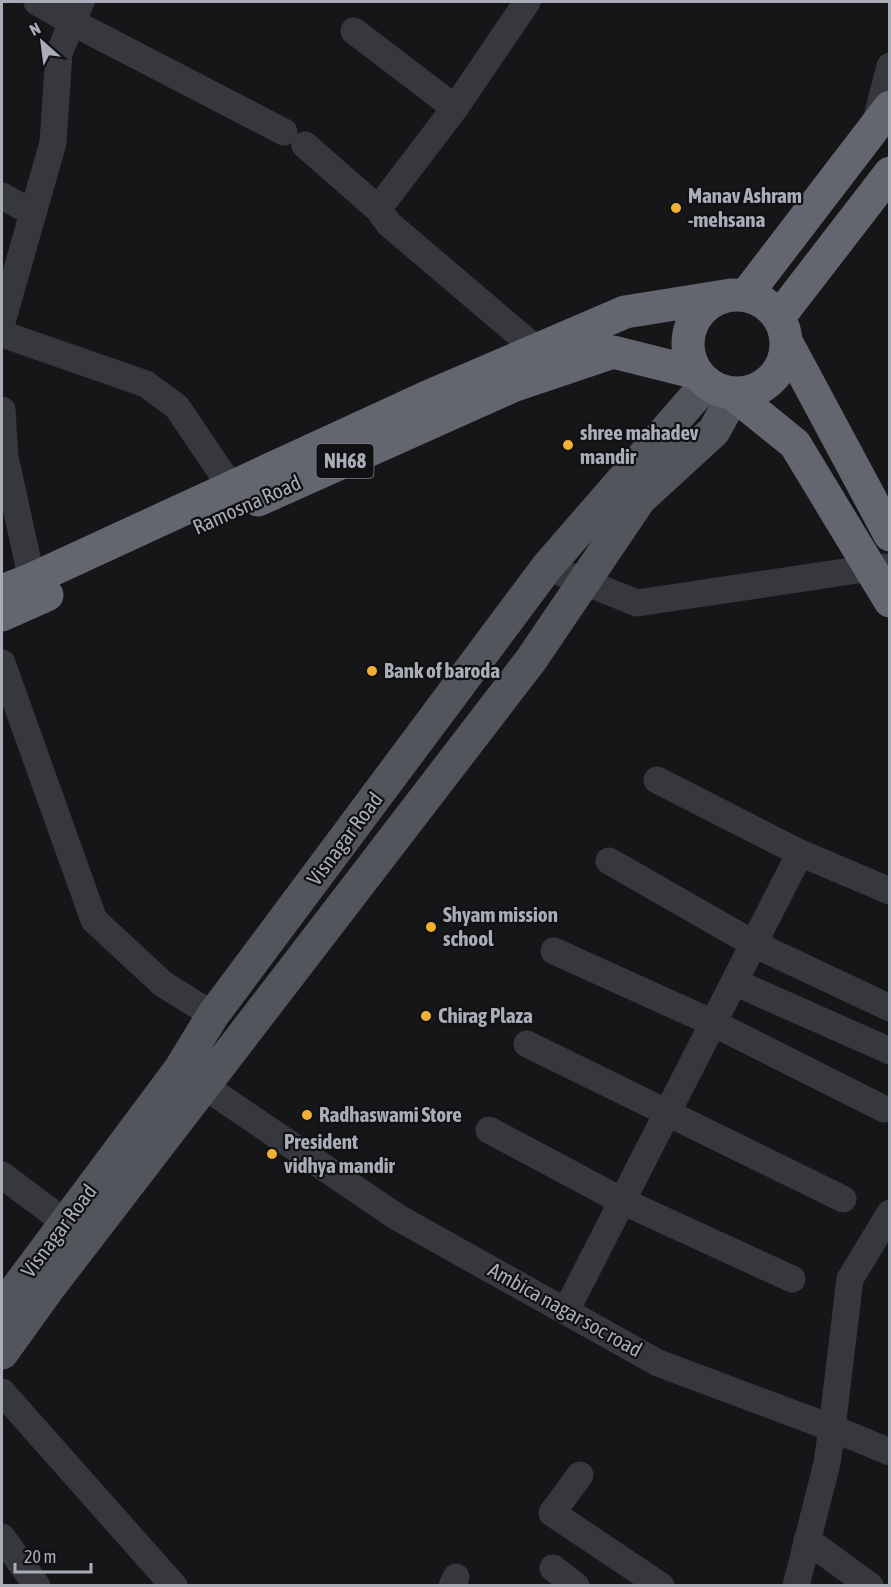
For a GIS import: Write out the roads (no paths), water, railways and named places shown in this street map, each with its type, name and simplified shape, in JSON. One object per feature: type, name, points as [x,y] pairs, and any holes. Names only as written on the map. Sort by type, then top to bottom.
[{"type":"highway","points":[[738,295],[882,116]]},
{"type":"highway","points":[[783,330],[890,173]]},
{"type":"highway","points":[[716,385],[690,360],[688,346],[695,318],[717,299],[738,295],[759,299],[770,306],[890,535]]},
{"type":"highway","name":"NH68","points":[[536,349],[625,312],[738,295]]},
{"type":"highway","name":"NH68","points":[[716,385],[746,392],[759,388],[771,380],[780,370],[785,357],[783,330]]},
{"type":"highway","name":"Ramosna Road","points":[[16,585],[536,349]]},
{"type":"highway","name":"Ramosna Road","points":[[2,615],[515,385],[613,352],[716,385]]},
{"type":"highway","name":"NH68","points":[[716,385],[795,444],[880,568],[890,601]]},
{"type":"main road","name":"Visnagar Road","points":[[2,1308],[66,1223],[192,1077],[213,1015],[547,567],[716,385]]},
{"type":"main road","points":[[2,1353],[192,1077],[531,660],[640,499],[714,431],[725,411],[716,385]]},
{"type":"street","points":[[37,2],[76,12],[294,138],[378,209],[389,224],[536,349]]},
{"type":"street","points":[[378,209],[456,108],[527,2]]},
{"type":"street","points":[[2,322],[53,143],[59,53],[76,12]]},
{"type":"street","points":[[354,31],[456,108]]},
{"type":"street","points":[[882,116],[890,66]]},
{"type":"street","points":[[2,196],[33,213]]},
{"type":"street","points":[[2,334],[146,384],[177,407],[231,487]]},
{"type":"street","points":[[2,410],[5,457],[28,562],[16,585]]},
{"type":"street","points":[[547,567],[637,603],[880,568]]},
{"type":"street","points":[[2,663],[93,920],[163,984],[213,1015]]},
{"type":"street","points":[[657,780],[800,853],[890,891]]},
{"type":"street","points":[[566,1311],[800,853]]},
{"type":"street","points":[[609,861],[754,944],[890,1008]]},
{"type":"street","points":[[554,951],[713,1023],[884,1109]]},
{"type":"street","points":[[734,982],[890,1051]]},
{"type":"street","points":[[527,1044],[668,1111],[843,1199]]},
{"type":"street","name":"Ambica nagar soc road","points":[[192,1077],[397,1217],[658,1363],[890,1452]]},
{"type":"street","points":[[489,1130],[622,1201],[792,1279]]},
{"type":"street","points":[[2,1175],[66,1223]]},
{"type":"street","points":[[796,1586],[827,1463],[850,1279],[890,1213]]},
{"type":"street","points":[[2,1392],[174,1586]]},
{"type":"street","points":[[580,1475],[552,1514],[661,1586]]},
{"type":"street","points":[[2,1537],[37,1586]]},
{"type":"street","points":[[807,1540],[870,1586]]},
{"type":"street","points":[[553,1568],[576,1586]]},
{"type":"place","name":"Manav Ashram -mehsana","points":[[676,208]]},
{"type":"place","name":"shree mahadev mandir","points":[[568,445]]},
{"type":"place","name":"Bank of baroda","points":[[372,671]]},
{"type":"place","name":"Shyam mission school","points":[[431,927]]},
{"type":"place","name":"Chirag Plaza","points":[[426,1016]]},
{"type":"place","name":"Radhaswami Store","points":[[307,1115]]},
{"type":"place","name":"President vidhya mandir","points":[[272,1154]]}]
